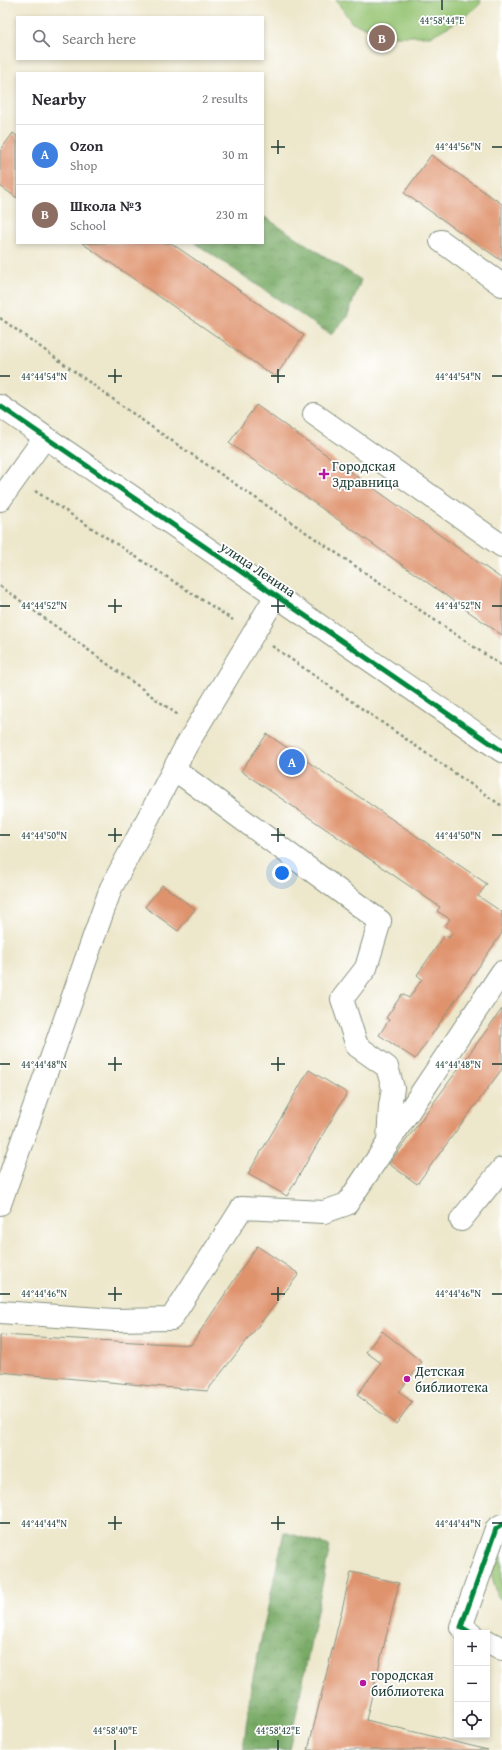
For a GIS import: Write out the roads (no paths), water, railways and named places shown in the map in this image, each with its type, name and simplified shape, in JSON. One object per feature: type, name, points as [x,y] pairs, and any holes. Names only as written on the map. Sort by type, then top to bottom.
[{"type":"street","points":[[441,241],[502,284]]},
{"type":"street","name":"улица Ленина","points":[[0,406],[276,596],[500,744]]},
{"type":"street","points":[[314,414],[502,546]]},
{"type":"street","points":[[0,500],[45,437]]},
{"type":"street","points":[[0,1204],[111,888],[196,729],[276,596]]},
{"type":"street","points":[[174,769],[380,921],[366,968],[342,999],[357,1046],[387,1067],[393,1088],[390,1106],[388,1142]]},
{"type":"street","points":[[0,1312],[114,1320],[171,1319],[242,1208],[324,1212],[347,1204],[502,972]]},
{"type":"street","points":[[461,1220],[502,1169]]},
{"type":"street","points":[[466,1630],[461,1627],[496,1529],[502,1525]]},
{"type":"street","points":[[490,1643],[502,1649]]},
{"type":"place","name":"Школа №3","points":[[382,38]]},
{"type":"place","name":"Городская Здравница","points":[[324,474]]},
{"type":"place","name":"Ozon","points":[[292,762]]},
{"type":"place","name":"Детская библиотека","points":[[407,1379]]},
{"type":"place","name":"городская библиотека","points":[[363,1683]]}]
